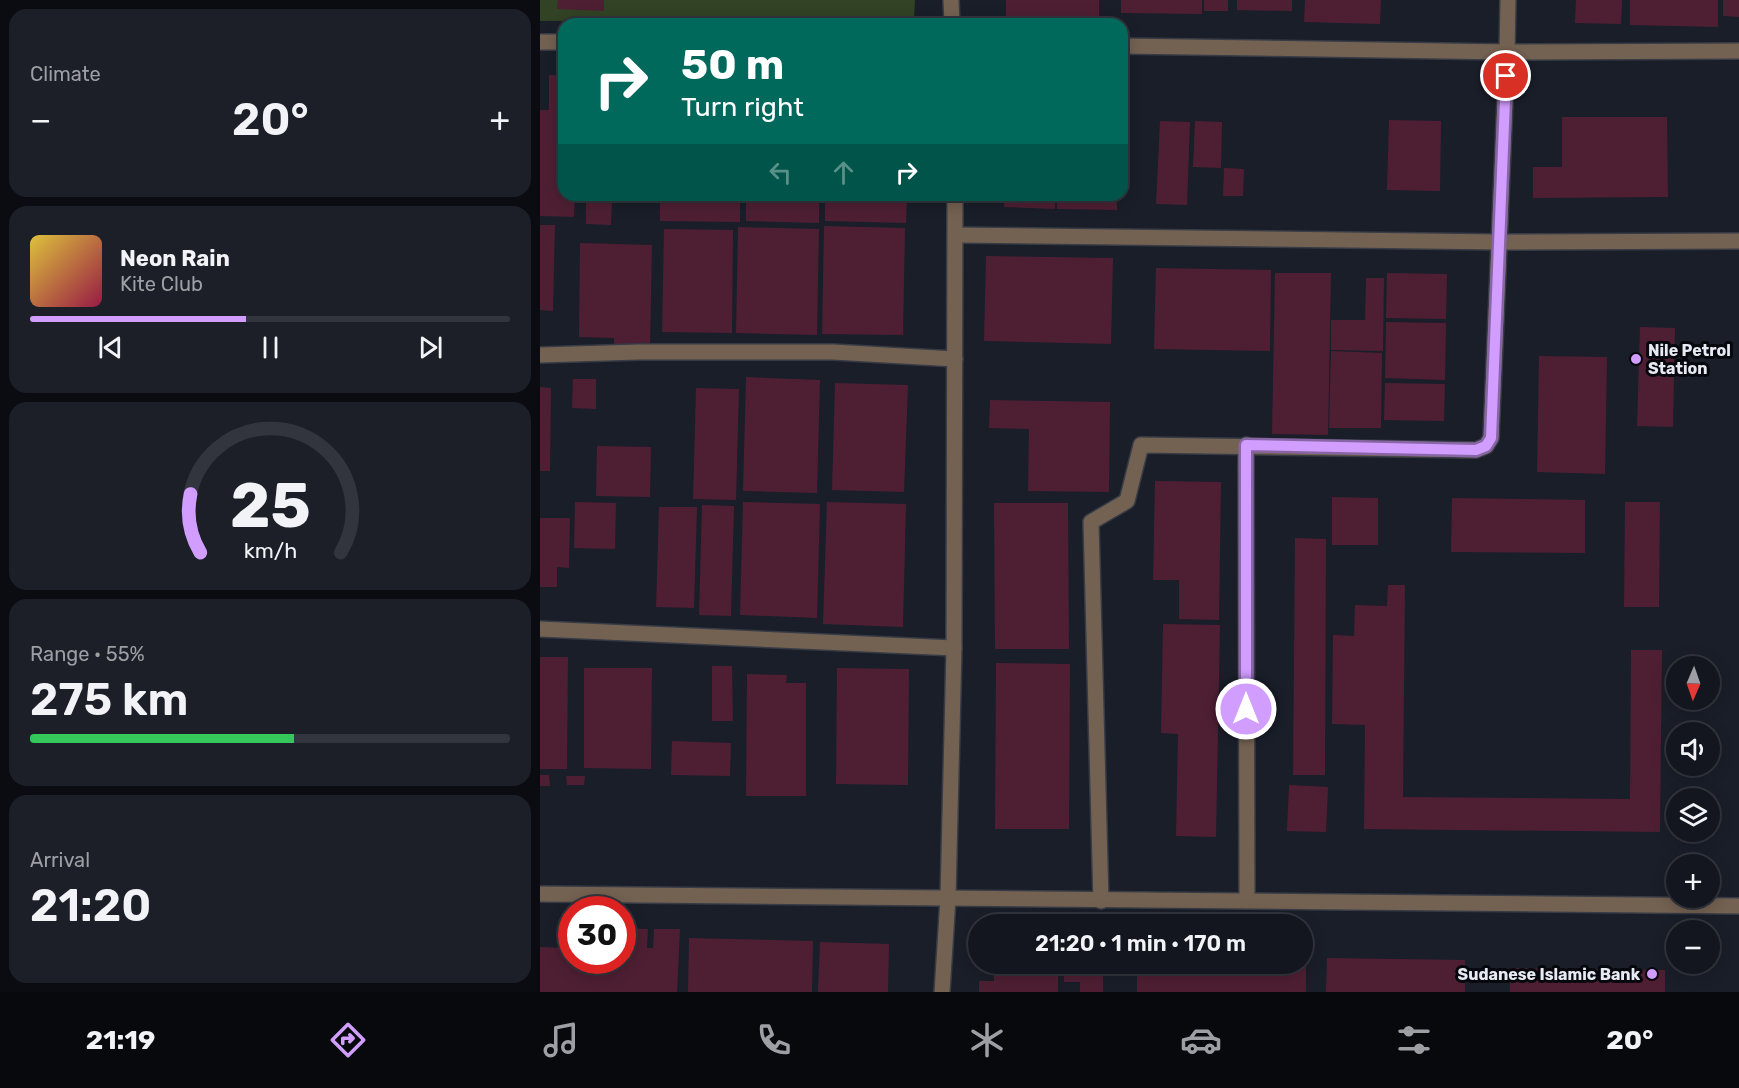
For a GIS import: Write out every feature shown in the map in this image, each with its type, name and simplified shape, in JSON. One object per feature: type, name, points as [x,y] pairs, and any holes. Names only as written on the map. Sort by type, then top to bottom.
[{"type":"street","points":[[951,0],[952,18]]},
{"type":"street","points":[[1101,901],[1090,522],[1127,501],[1141,445],[1476,450],[1486,446],[1491,438],[1508,0]]},
{"type":"street","points":[[540,42],[558,42]]},
{"type":"street","points":[[1128,46],[1507,52],[1739,51]]},
{"type":"street","points":[[942,992],[948,898],[954,648],[955,201]]},
{"type":"street","points":[[956,235],[1499,242],[1739,241]]},
{"type":"street","points":[[540,355],[639,352],[833,352],[955,359]]},
{"type":"street","points":[[1246,445],[1247,900]]},
{"type":"street","points":[[540,628],[954,648]]},
{"type":"street","points":[[540,894],[1739,906]]},
{"type":"green space","points":[[540,0],[915,0],[914,18],[558,18],[558,21],[540,21]]},
{"type":"building","points":[[558,0],[604,0],[604,11],[557,9]]},
{"type":"building","points":[[1006,0],[1099,0],[1099,18],[1006,18]]},
{"type":"building","points":[[1121,0],[1202,0],[1202,14],[1121,13]]},
{"type":"building","points":[[1204,0],[1228,0],[1228,11],[1204,11]]},
{"type":"building","points":[[1237,0],[1292,0],[1292,11],[1237,10]]},
{"type":"building","points":[[1305,0],[1381,0],[1380,24],[1304,22]]},
{"type":"building","points":[[1576,0],[1622,0],[1621,24],[1575,23]]},
{"type":"building","points":[[1630,0],[1718,0],[1718,27],[1630,25]]},
{"type":"building","points":[[1723,0],[1739,0],[1739,17],[1723,16]]},
{"type":"building","points":[[549,75],[558,76],[558,201],[575,201],[574,217],[540,216],[540,110],[549,110]]},
{"type":"building","points":[[1562,117],[1667,117],[1668,197],[1533,198],[1533,167],[1562,167]]},
{"type":"building","points":[[1389,120],[1441,121],[1440,191],[1387,190]]},
{"type":"building","points":[[1160,121],[1190,122],[1187,205],[1156,204]]},
{"type":"building","points":[[1195,121],[1222,122],[1221,168],[1193,167]]},
{"type":"building","points":[[1224,168],[1244,169],[1243,196],[1223,196]]},
{"type":"building","points":[[586,201],[649,201],[649,203],[612,202],[611,225],[586,224]]},
{"type":"building","points":[[660,201],[740,201],[740,222],[660,221]]},
{"type":"building","points":[[746,201],[819,201],[819,223],[746,221]]},
{"type":"building","points":[[825,201],[907,201],[906,223],[825,221]]},
{"type":"building","points":[[1004,201],[1055,201],[1055,209],[1004,207]]},
{"type":"building","points":[[1057,201],[1117,201],[1117,210],[1057,209]]},
{"type":"building","points":[[540,225],[555,225],[553,311],[540,310]]},
{"type":"building","points":[[824,226],[905,228],[903,335],[822,334]]},
{"type":"building","points":[[738,227],[819,229],[817,335],[736,333]]},
{"type":"building","points":[[664,229],[733,230],[732,333],[662,332]]},
{"type":"building","points":[[580,243],[652,245],[650,348],[614,347],[614,338],[579,337]]},
{"type":"building","points":[[986,256],[1113,258],[1111,344],[984,341]]},
{"type":"building","points":[[1156,268],[1271,270],[1270,351],[1154,349]]},
{"type":"building","points":[[1275,273],[1331,273],[1328,435],[1272,434]]},
{"type":"building","points":[[1387,273],[1447,274],[1446,319],[1386,318]]},
{"type":"building","points":[[1366,278],[1384,278],[1383,351],[1331,350],[1331,320],[1365,320]]},
{"type":"building","points":[[1386,322],[1446,323],[1445,380],[1385,378]]},
{"type":"building","points":[[1640,327],[1675,328],[1673,427],[1637,426]]},
{"type":"building","points":[[1331,351],[1382,353],[1381,428],[1329,428]]},
{"type":"building","points":[[1539,356],[1607,357],[1605,474],[1537,472]]},
{"type":"building","points":[[746,377],[820,380],[817,493],[743,491]]},
{"type":"building","points":[[573,379],[596,379],[596,409],[572,408]]},
{"type":"building","points":[[835,383],[908,385],[904,492],[832,490]]},
{"type":"building","points":[[1385,383],[1445,384],[1444,421],[1384,420]]},
{"type":"building","points":[[540,387],[551,388],[550,471],[540,471]]},
{"type":"building","points":[[696,388],[739,389],[736,500],[693,499]]},
{"type":"building","points":[[990,400],[1110,402],[1109,492],[1028,491],[1029,429],[989,428]]},
{"type":"building","points":[[597,446],[651,447],[650,497],[596,496]]},
{"type":"building","points":[[1155,481],[1221,482],[1219,620],[1179,619],[1179,580],[1153,580]]},
{"type":"building","points":[[1332,497],[1378,498],[1378,545],[1332,545]]},
{"type":"building","points":[[1452,498],[1585,500],[1585,553],[1451,552]]},
{"type":"building","points":[[575,502],[616,503],[615,549],[574,548]]},
{"type":"building","points":[[743,502],[820,504],[817,618],[740,615]]},
{"type":"building","points":[[827,502],[906,504],[903,627],[823,624]]},
{"type":"building","points":[[1625,502],[1660,502],[1659,607],[1624,607]]},
{"type":"building","points":[[994,503],[1068,503],[1069,649],[995,649]]},
{"type":"building","points":[[702,505],[734,506],[731,616],[699,615]]},
{"type":"building","points":[[659,507],[697,507],[694,608],[656,607]]},
{"type":"building","points":[[540,518],[570,518],[569,568],[557,567],[557,587],[540,587]]},
{"type":"building","points":[[1295,538],[1326,539],[1325,775],[1293,775]]},
{"type":"building","points":[[1388,585],[1405,585],[1403,797],[1630,799],[1631,650],[1662,650],[1660,832],[1364,829],[1365,725],[1332,724],[1333,635],[1354,636],[1355,605],[1387,606]]},
{"type":"building","points":[[1163,624],[1220,625],[1216,837],[1176,836],[1178,734],[1161,733]]},
{"type":"building","points":[[540,657],[568,657],[567,769],[540,769]]},
{"type":"building","points":[[996,663],[1070,664],[1069,829],[995,829]]},
{"type":"building","points":[[712,666],[732,666],[733,721],[712,721]]},
{"type":"building","points":[[584,668],[652,668],[651,769],[584,768]]},
{"type":"building","points":[[837,668],[909,669],[908,785],[836,784]]},
{"type":"building","points":[[747,674],[787,675],[786,683],[806,683],[806,796],[746,796]]},
{"type":"building","points":[[672,741],[731,743],[730,776],[671,775]]},
{"type":"building","points":[[540,775],[549,775],[550,786],[540,786]]},
{"type":"building","points":[[566,776],[585,776],[584,785],[567,785]]},
{"type":"building","points":[[1289,785],[1328,787],[1326,832],[1287,831]]},
{"type":"building","points":[[636,929],[648,929],[647,948],[653,948],[654,929],[680,929],[677,992],[540,992],[540,947],[558,948],[558,974],[636,974]]},
{"type":"building","points":[[689,938],[813,941],[812,992],[688,992]]},
{"type":"building","points":[[820,942],[889,944],[888,992],[818,992]]},
{"type":"building","points":[[1327,958],[1465,960],[1465,992],[1326,992]]},
{"type":"building","points":[[1510,968],[1665,970],[1665,992],[1510,992]]},
{"type":"building","points":[[994,974],[1058,974],[1058,992],[979,992],[979,981],[994,981]]},
{"type":"building","points":[[1064,974],[1103,974],[1103,992],[1080,992],[1080,982],[1064,982]]},
{"type":"building","points":[[1137,974],[1306,974],[1306,992],[1137,992]]},
{"type":"place","name":"Nile Petrol Station","points":[[1636,359]]},
{"type":"place","name":"Sudanese Islamic Bank","points":[[1652,974]]},
{"type":"route","points":[[1246,709],[1246,445],[1476,450],[1486,446],[1491,438],[1506,76]]}]
